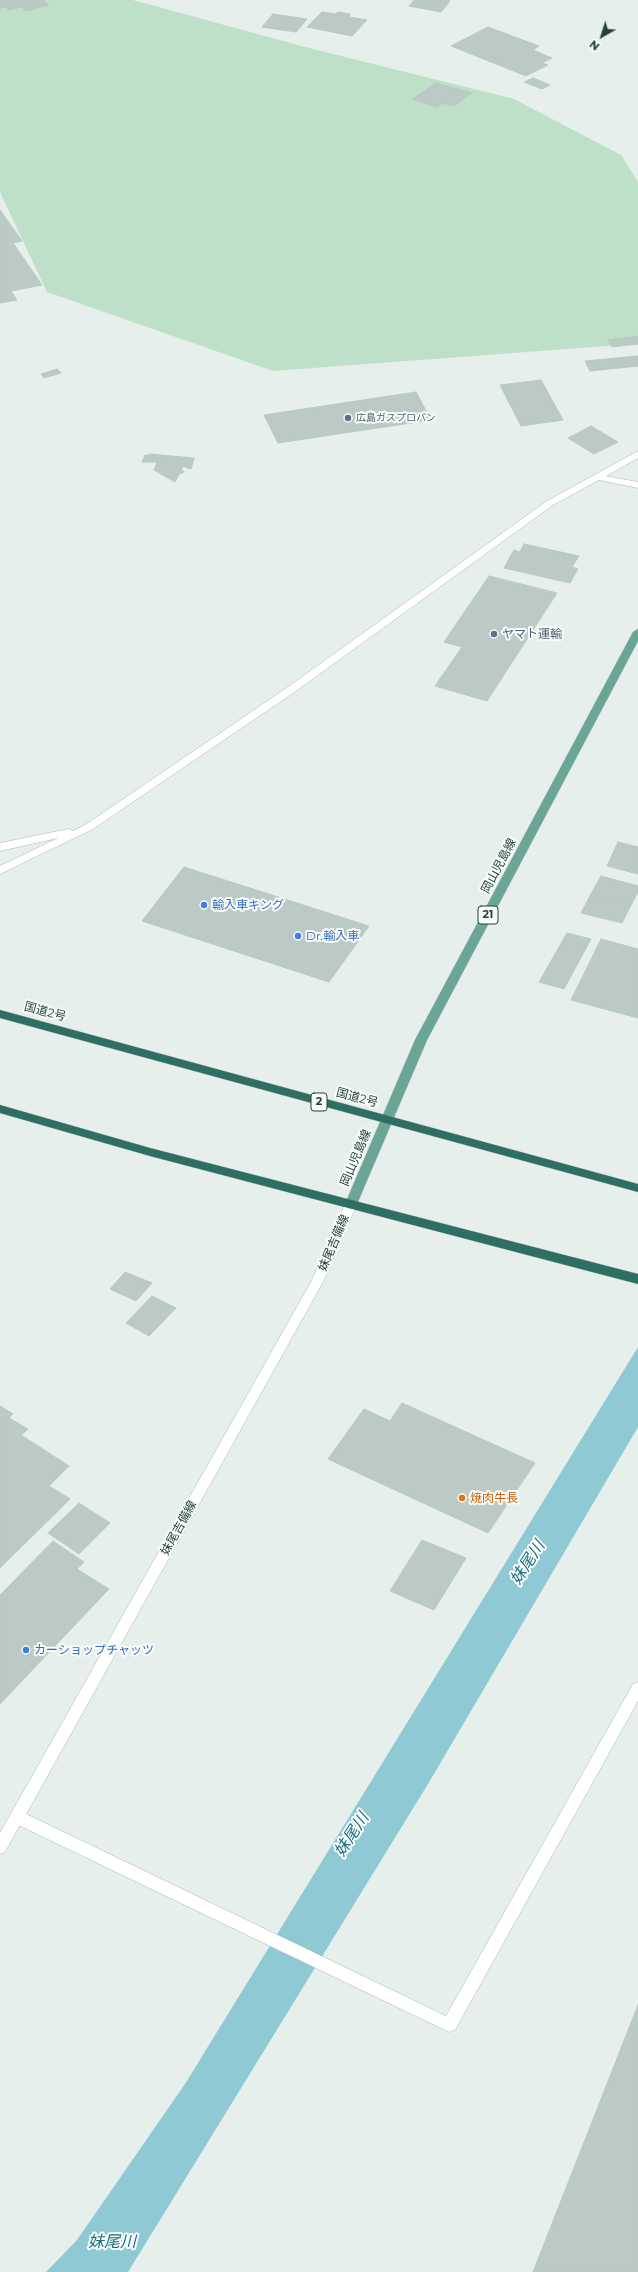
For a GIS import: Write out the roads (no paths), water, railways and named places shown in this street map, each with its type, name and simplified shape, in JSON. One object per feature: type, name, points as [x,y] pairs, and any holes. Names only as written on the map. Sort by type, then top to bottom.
[{"type":"highway","name":"国道2号","points":[[0,1014],[387,1121],[638,1188]]},
{"type":"highway","points":[[0,1109],[150,1152],[638,1279]]},
{"type":"main road","name":"岡山児島線","points":[[351,1204],[422,1040],[638,632]]},
{"type":"street","points":[[0,870],[89,827],[292,689],[550,503],[638,454]]},
{"type":"street","points":[[598,477],[638,485]]},
{"type":"street","points":[[0,847],[89,827]]},
{"type":"street","name":"妹尾吉備線","points":[[0,1847],[317,1282],[351,1204]]},
{"type":"street","points":[[17,1817],[449,2025],[638,1688]]},
{"type":"water","name":"妹尾川","points":[[638,1347],[638,1427],[428,1784],[128,2272],[46,2272],[77,2240],[185,2084]]},
{"type":"place","name":"広島ガスプロパン","points":[[348,418]]},
{"type":"place","name":"ヤマト運輸","points":[[494,634]]},
{"type":"place","name":"輸入車キング","points":[[204,905]]},
{"type":"place","name":"Dr.輸入車","points":[[298,936]]},
{"type":"place","name":"焼肉牛長","points":[[462,1498]]},
{"type":"place","name":"カーショップチャッツ","points":[[26,1650]]}]
